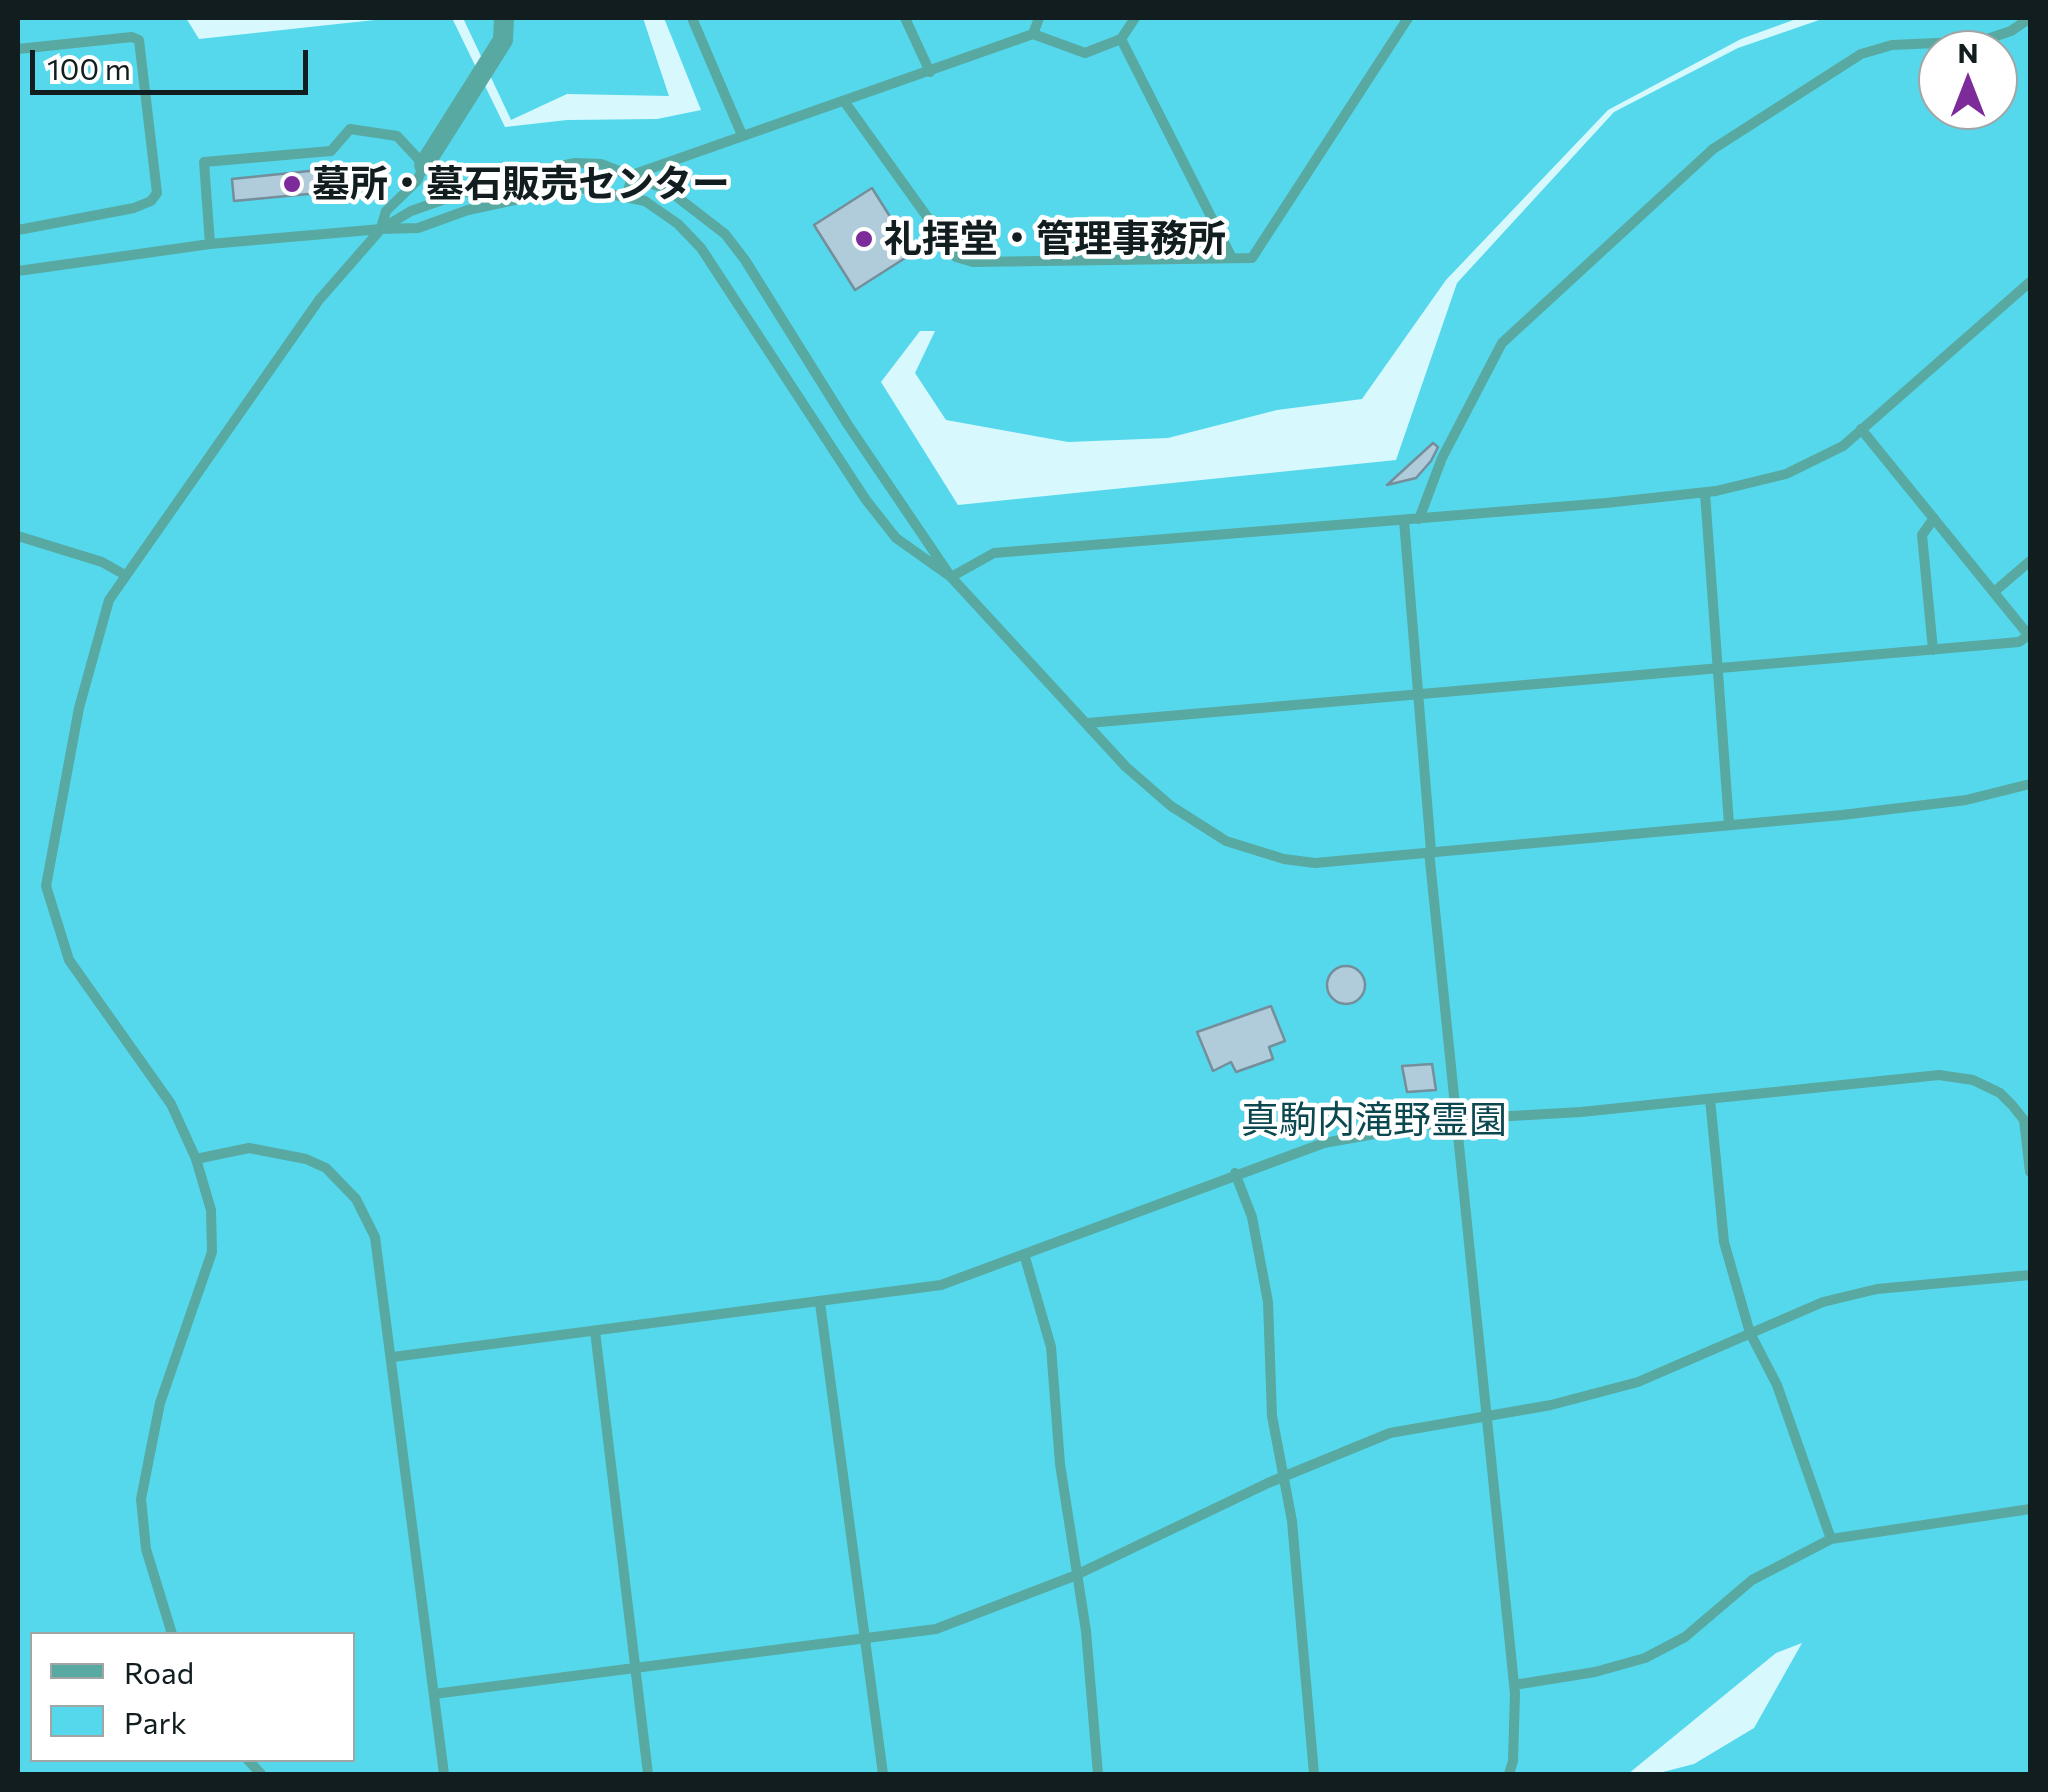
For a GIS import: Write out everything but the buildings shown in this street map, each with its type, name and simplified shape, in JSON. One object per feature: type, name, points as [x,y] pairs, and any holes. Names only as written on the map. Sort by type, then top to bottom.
[{"type":"street","points":[[424,165],[503,40],[504,18]]},
{"type":"lane","points":[[692,18],[742,135]]},
{"type":"lane","points":[[905,18],[930,72]]},
{"type":"lane","points":[[1033,34],[1040,18]]},
{"type":"lane","points":[[632,174],[1033,34],[1086,53],[1121,39],[1135,18]]},
{"type":"lane","points":[[844,101],[956,257],[973,262],[1252,258],[1408,18]]},
{"type":"lane","points":[[1419,519],[1442,458],[1502,343],[1713,149],[1861,54],[1892,45],[1981,41],[2011,32],[2030,18]]},
{"type":"lane","points":[[18,50],[132,37],[140,40],[158,193],[151,202],[134,208],[18,230]]},
{"type":"lane","points":[[1121,39],[1232,258]]},
{"type":"lane","points":[[210,244],[204,162],[330,150],[350,129],[397,136],[424,165],[418,181],[386,211],[381,229]]},
{"type":"lane","points":[[171,1632],[146,1549],[140,1499],[160,1403],[212,1252],[211,1210],[196,1159],[170,1104],[69,960],[46,886],[79,708],[109,600],[319,300],[381,229],[411,211],[538,168],[574,162],[632,174],[668,190],[725,234],[951,577],[1126,767],[1171,806],[1226,841],[1284,859],[1315,862],[1966,800],[2030,784]]},
{"type":"lane","points":[[627,196],[632,174]]},
{"type":"lane","points":[[18,271],[210,244],[418,228],[468,210],[576,187],[627,196],[662,213],[701,248],[866,500],[896,538],[951,577]]},
{"type":"lane","points":[[951,577],[994,553],[1705,493],[1786,474],[1843,446],[2030,282]]},
{"type":"lane","points":[[1088,724],[2019,642],[2030,636],[1862,430]]},
{"type":"lane","points":[[1705,493],[1729,824]]},
{"type":"lane","points":[[1933,650],[1922,535],[1934,518]]},
{"type":"lane","points":[[1404,520],[1430,851],[1514,1685],[1514,1761],[1509,1774]]},
{"type":"lane","points":[[18,536],[102,562],[125,575]]},
{"type":"lane","points":[[1994,592],[2030,561]]},
{"type":"lane","points":[[393,1357],[941,1284],[1324,1143],[1458,1120],[1919,1077],[1972,1080],[2000,1093],[2024,1120],[2030,1172]]},
{"type":"lane","points":[[1710,1098],[1724,1242],[1750,1333],[1777,1385],[1831,1539]]},
{"type":"lane","points":[[196,1159],[248,1148],[290,1154],[326,1168],[356,1200],[375,1237],[444,1774]]},
{"type":"lane","points":[[1235,1173],[1252,1217],[1268,1302],[1268,1378],[1281,1478],[1292,1521],[1314,1774]]},
{"type":"lane","points":[[1024,1254],[1051,1347],[1074,1576],[1086,1631],[1098,1774]]},
{"type":"lane","points":[[434,1694],[936,1629],[1074,1576],[1281,1478],[1390,1433],[1488,1417],[1638,1382],[1823,1302],[1877,1289],[2030,1275]]},
{"type":"lane","points":[[820,1303],[883,1774]]},
{"type":"lane","points":[[595,1332],[648,1774]]},
{"type":"lane","points":[[1514,1685],[1595,1672],[1646,1658],[1685,1637],[1752,1580],[1831,1539],[2030,1509]]},
{"type":"green space","name":"真駒内滝野霊園","points":[[18,18],[186,18],[199,39],[393,18],[452,18],[505,127],[567,120],[657,119],[701,110],[664,18],[1799,18],[1741,39],[1608,110],[1446,280],[1362,399],[1277,410],[1168,438],[1068,442],[946,420],[915,373],[935,331],[920,331],[881,382],[958,505],[1396,460],[1457,283],[1614,112],[1738,48],[1825,18],[2030,18],[2030,1774],[1655,1774],[1694,1764],[1754,1728],[1802,1643],[1776,1653],[1628,1774],[18,1774]]},
{"type":"green space","points":[[463,18],[643,18],[669,96],[567,94],[511,120]]},
{"type":"place","name":"墓所・墓石販売センター","points":[[292,184]]},
{"type":"place","name":"礼拝堂・管理事務所","points":[[864,239]]}]
